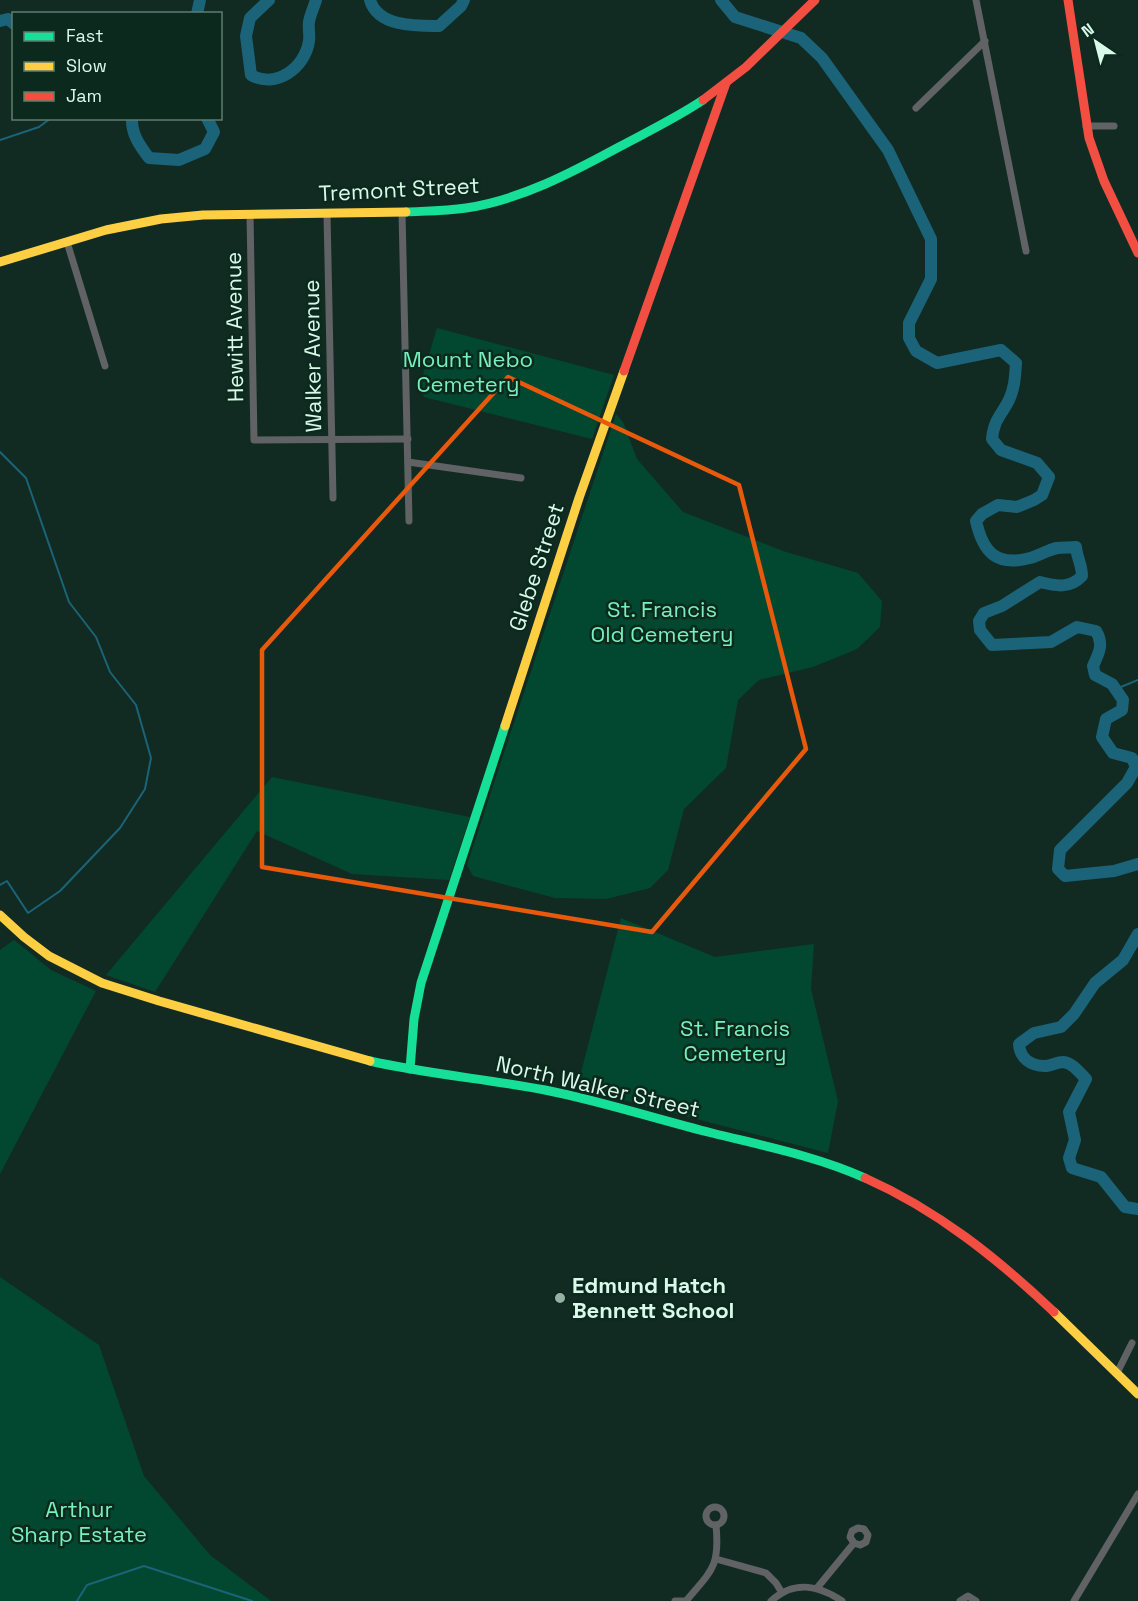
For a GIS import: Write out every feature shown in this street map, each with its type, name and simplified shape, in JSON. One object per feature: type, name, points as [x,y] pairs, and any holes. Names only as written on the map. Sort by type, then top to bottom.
[{"type":"main road","name":"Tremont Street","points":[[0,262],[106,230],[153,220],[203,215],[327,214],[468,208],[517,195],[584,166],[694,105],[726,83],[815,0]]},
{"type":"main road","points":[[1068,0],[1074,25],[1086,126],[1096,159],[1138,253]]},
{"type":"main road","name":"Glebe Street","points":[[410,1069],[411,1028],[425,970],[579,498],[726,83]]},
{"type":"main road","name":"North Walker Street","points":[[0,915],[26,940],[54,961],[109,986],[346,1054],[410,1069],[524,1086],[591,1100],[848,1170],[908,1198],[968,1236],[1022,1282],[1138,1394]]},
{"type":"street","points":[[976,0],[1026,251]]},
{"type":"street","points":[[916,108],[985,41]]},
{"type":"street","points":[[1086,126],[1114,126]]},
{"type":"street","points":[[402,212],[409,521]]},
{"type":"street","name":"Hewitt Avenue","points":[[250,214],[254,440],[332,439]]},
{"type":"street","name":"Walker Avenue","points":[[327,214],[333,498]]},
{"type":"street","points":[[67,242],[105,366]]},
{"type":"street","points":[[332,439],[408,439]]},
{"type":"street","points":[[408,462],[521,478]]},
{"type":"street","points":[[1117,1373],[1132,1343]]},
{"type":"street","points":[[1074,1601],[1138,1494]]},
{"type":"street","points":[[675,1601],[684,1601],[706,1577],[716,1559],[716,1525]]},
{"type":"street","points":[[817,1588],[854,1543]]},
{"type":"street","points":[[716,1559],[766,1573],[782,1593]]},
{"type":"street","points":[[771,1601],[782,1593],[801,1587],[817,1588],[842,1601]]},
{"type":"street","points":[[829,1601],[830,1593]]},
{"type":"street","points":[[960,1601],[968,1596],[976,1601]]},
{"type":"highlighted area","points":[[508,377],[739,485],[806,749],[652,932],[262,867],[262,650]]},
{"type":"green space","name":"Mount Nebo Cemetery","points":[[437,328],[614,375],[592,439],[424,397],[419,388]]},
{"type":"green space","name":"St. Francis Old Cemetery","points":[[616,414],[623,422],[637,459],[683,512],[783,551],[858,573],[882,601],[880,627],[857,649],[813,667],[759,680],[738,700],[726,768],[684,809],[668,870],[650,888],[606,899],[555,898],[473,876],[467,865]]},
{"type":"green space","points":[[272,777],[470,817],[449,880],[352,874],[257,831],[155,992],[106,975]]},
{"type":"green space","name":"St. Francis Cemetery","points":[[621,918],[715,957],[814,944],[811,989],[838,1101],[828,1153],[577,1088]]},
{"type":"green space","points":[[14,940],[51,970],[96,991],[0,1174],[0,950]]},
{"type":"green space","name":"Arthur Sharp Estate","points":[[0,1277],[99,1345],[144,1476],[210,1555],[271,1601],[0,1601]]},
{"type":"waterway","points":[[197,12],[200,0]]},
{"type":"waterway","points":[[269,0],[250,18],[246,36],[251,75],[261,79],[279,78],[302,60],[309,41],[309,22],[316,0]]},
{"type":"waterway","points":[[370,0],[374,9],[389,20],[420,26],[439,26],[461,6],[464,0]]},
{"type":"waterway","points":[[721,0],[735,17],[801,38],[822,58],[888,150],[931,239],[931,279],[909,323],[909,338],[916,351],[937,363],[1001,350],[1016,363],[1012,391],[996,422],[992,439],[1001,450],[1037,463],[1049,477],[1042,495],[1034,500],[1017,507],[998,505],[982,514],[976,521],[979,532],[987,549],[1000,558],[1008,560],[1030,558],[1057,548],[1076,547],[1082,576],[1068,585],[1040,582],[1002,606],[984,613],[979,621],[980,630],[992,645],[1051,642],[1077,627],[1096,631],[1100,644],[1093,666],[1095,675],[1112,684],[1123,700],[1122,710],[1106,719],[1102,737],[1113,753],[1132,758],[1136,767],[1127,783],[1060,850],[1058,869],[1065,876],[1114,871],[1138,864]]},
{"type":"waterway","points":[[0,21],[8,19],[12,22]]},
{"type":"waterway","points":[[0,140],[39,127],[48,120]]},
{"type":"waterway","points":[[132,120],[139,144],[149,158],[179,160],[205,149],[214,132],[208,120]]},
{"type":"waterway","points":[[0,452],[26,478],[69,602],[96,637],[110,672],[136,705],[151,758],[145,789],[120,828],[60,891],[28,913],[7,881],[0,885]]},
{"type":"waterway","points":[[1116,689],[1138,680]]},
{"type":"waterway","points":[[1138,934],[1123,960],[1095,983],[1074,1014],[1061,1027],[1034,1033],[1019,1044],[1021,1053],[1030,1063],[1040,1066],[1067,1063],[1076,1068],[1086,1079],[1069,1112],[1075,1140],[1069,1158],[1072,1168],[1101,1177],[1125,1207],[1138,1209]]},
{"type":"waterway","points":[[77,1601],[87,1585],[144,1566],[252,1601]]},
{"type":"traffic: fast","points":[[406,212],[466,208],[525,192],[582,166],[672,119],[703,100]]},
{"type":"traffic: fast","points":[[410,1069],[414,1019],[421,983],[505,726]]},
{"type":"traffic: fast","points":[[370,1061],[566,1094],[790,1152],[865,1178]]},
{"type":"traffic: slow","points":[[0,262],[106,230],[161,219],[203,215],[406,212]]},
{"type":"traffic: slow","points":[[505,726],[579,498],[624,371]]},
{"type":"traffic: slow","points":[[0,915],[49,956],[102,983],[370,1061]]},
{"type":"traffic: slow","points":[[1054,1312],[1138,1394]]},
{"type":"traffic: jam","points":[[703,100],[746,67],[815,0]]},
{"type":"traffic: jam","points":[[1068,0],[1089,138],[1104,181],[1138,253]]},
{"type":"traffic: jam","points":[[624,371],[726,83]]},
{"type":"traffic: jam","points":[[865,1178],[917,1205],[965,1237],[1011,1273],[1054,1312]]},
{"type":"place","name":"Edmund Hatch Bennett School","points":[[560,1298]]}]
